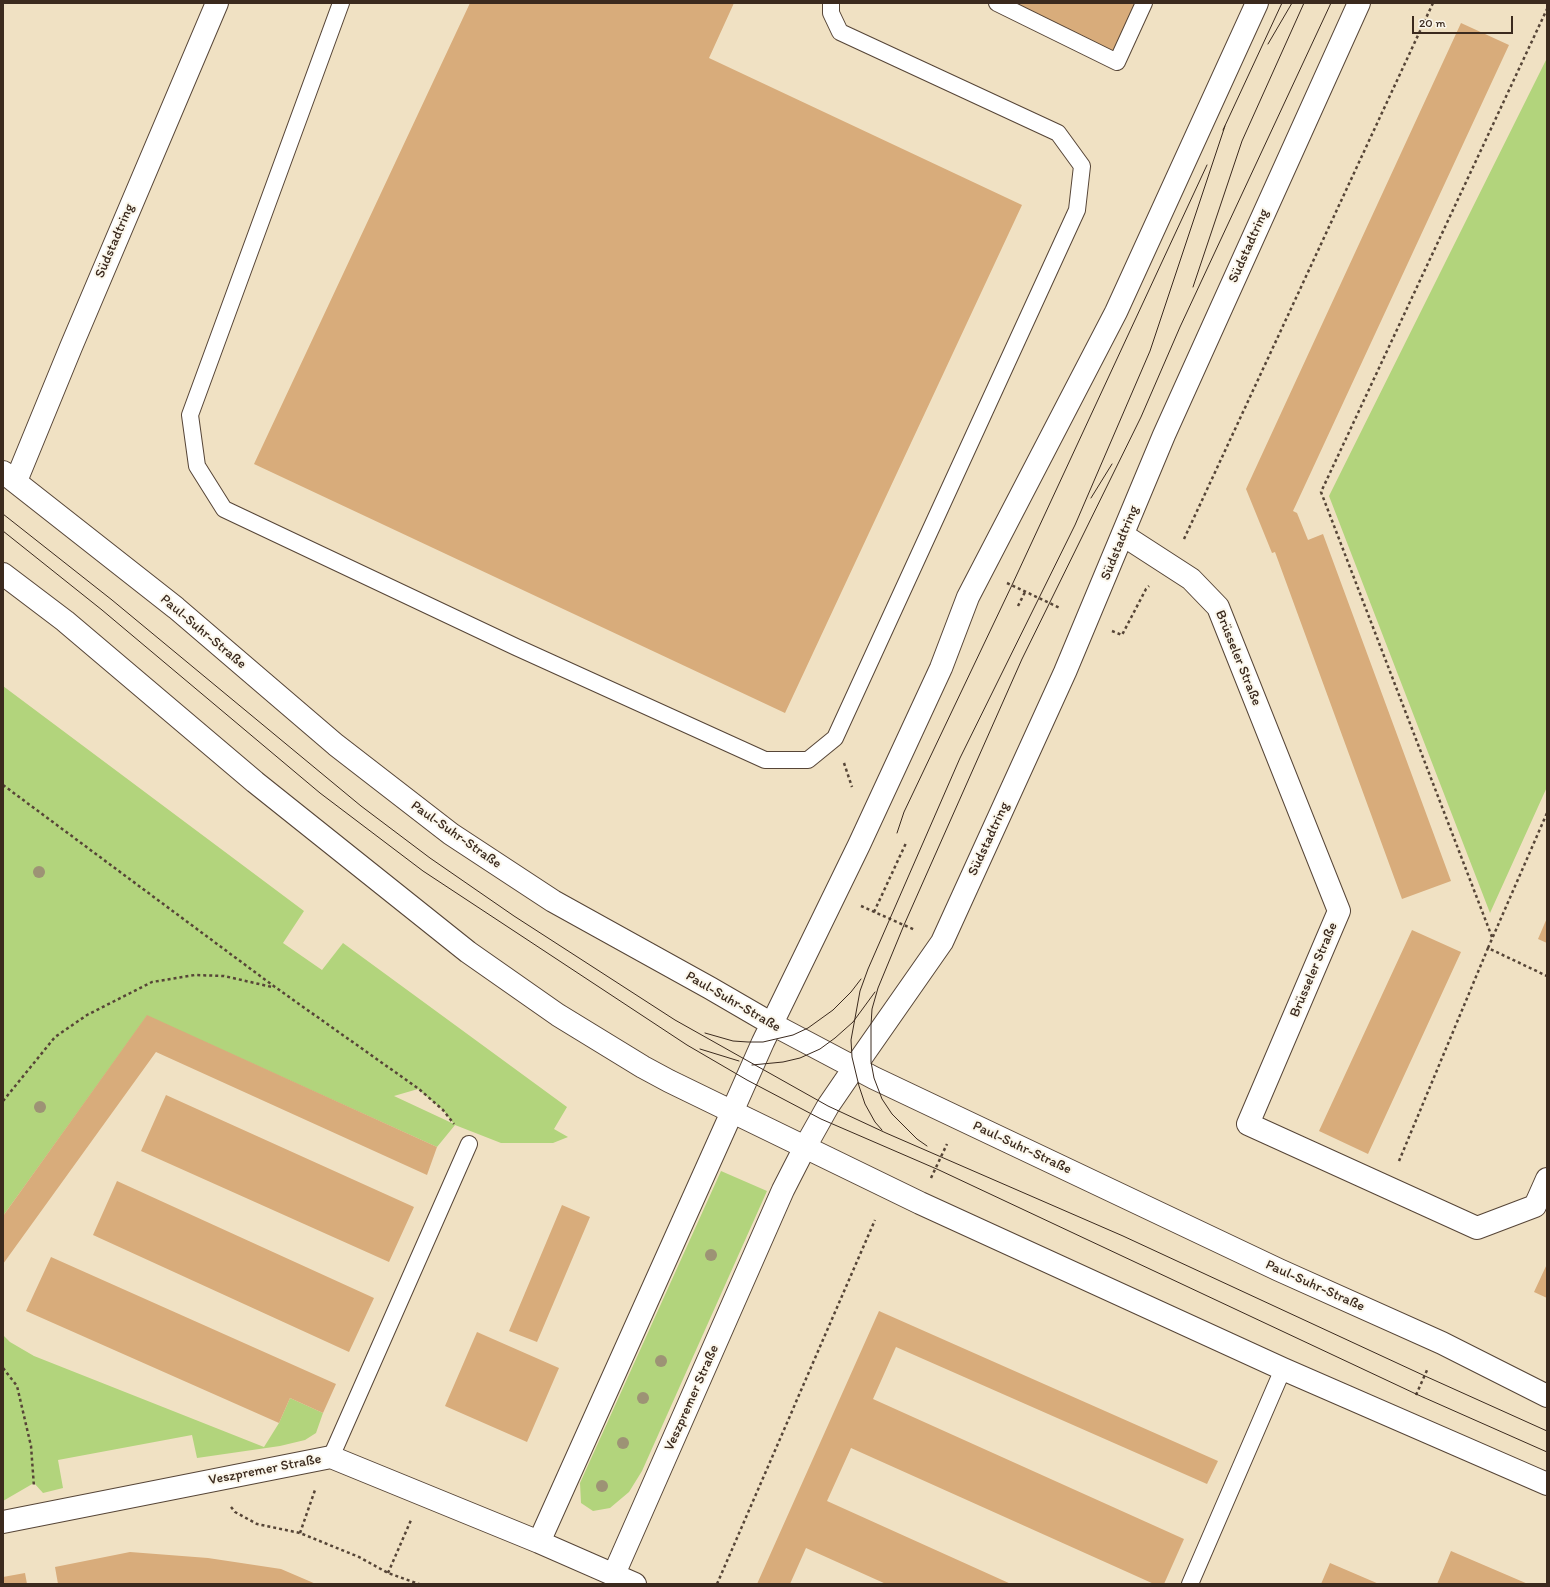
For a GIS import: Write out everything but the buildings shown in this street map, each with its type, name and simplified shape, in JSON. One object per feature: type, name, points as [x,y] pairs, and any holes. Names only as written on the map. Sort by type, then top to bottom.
[{"type":"street","name":"Südstadtring","points":[[10,476],[70,347],[217,3]]},
{"type":"street","points":[[538,1542],[772,1024],[836,893],[942,668],[968,597],[1116,312],[1257,3]]},
{"type":"street","name":"Südstadtring","points":[[854,1068],[942,942],[1088,620],[1164,435],[1359,3]]},
{"type":"street","name":"Paul-Suhr-Straße","points":[[10,476],[176,608],[336,745],[451,834],[553,901],[772,1024],[854,1068],[1279,1270],[1442,1343],[1547,1396]]},
{"type":"street","name":"Brüsseler Straße","points":[[1123,535],[1191,579],[1218,607],[1339,911],[1248,1124],[1478,1228],[1535,1206],[1547,1179]]},
{"type":"street","points":[[3,574],[65,621],[255,782],[468,952],[558,1015],[636,1063],[669,1082],[920,1203],[1284,1369],[1547,1484]]},
{"type":"street","name":"Veszpremer Straße","points":[[3,1522],[331,1457],[614,1574],[782,1190],[828,1106],[854,1068]]},
{"type":"street","points":[[614,1574],[635,1584]]},
{"type":"lane","points":[[341,3],[190,415],[198,466],[224,510],[516,647],[765,760],[808,760],[835,738],[1077,210],[1082,166],[1058,133],[840,32],[831,13],[832,3]]},
{"type":"lane","points":[[997,3],[1117,62],[1144,3]]},
{"type":"lane","points":[[331,1457],[469,1144]]},
{"type":"lane","points":[[1190,1584],[1284,1369]]},
{"type":"path","points":[[981,571],[1122,635],[1146,589],[1172,566],[1433,3]]},
{"type":"path","points":[[1492,937],[1321,492],[1547,9]]},
{"type":"path","points":[[1018,606],[1025,592]]},
{"type":"path","points":[[3,785],[274,987],[418,1089],[443,1110],[469,1144]]},
{"type":"path","points":[[1388,1187],[1492,937],[1547,813]]},
{"type":"path","points":[[874,912],[906,843]]},
{"type":"path","points":[[836,893],[874,912],[942,942]]},
{"type":"path","points":[[1488,948],[1547,976]]},
{"type":"path","points":[[3,1101],[55,1037],[87,1015],[152,982],[195,975],[224,976],[274,987]]},
{"type":"path","points":[[920,1203],[959,1118]]},
{"type":"path","points":[[717,1584],[875,1220]]},
{"type":"path","points":[[1403,1420],[1430,1364],[1442,1343]]},
{"type":"path","points":[[3,1368],[17,1386],[29,1439],[36,1515]]},
{"type":"path","points":[[300,1533],[317,1484]]},
{"type":"path","points":[[388,1573],[422,1494]]},
{"type":"path","points":[[227,1502],[235,1512],[257,1524],[300,1533],[359,1557],[388,1573],[419,1584]]},
{"type":"green space","points":[[1547,58],[1547,787],[1490,913],[1329,496]]},
{"type":"green space","points":[[3,686],[304,911],[283,943],[322,970],[343,943],[567,1107],[554,1129],[568,1137],[553,1143],[501,1143],[455,1125],[437,1147],[147,1016],[3,1216]],"holes":[[[418,1089],[443,1110],[454,1124],[394,1096]]]},
{"type":"green space","points":[[721,1171],[767,1191],[642,1471],[629,1492],[610,1508],[593,1511],[581,1503],[580,1483]]},
{"type":"green space","points":[[3,1335],[10,1342],[34,1356],[264,1447],[279,1423],[290,1398],[323,1413],[316,1433],[305,1440],[280,1446],[197,1458],[192,1435],[58,1460],[63,1488],[43,1493],[34,1483],[3,1501]]},
{"type":"tram line","points":[[1223,130],[1282,3]]},
{"type":"tram line","points":[[1268,44],[1292,3]]},
{"type":"tram line","points":[[1193,287],[1242,141],[1304,3]]},
{"type":"tram line","points":[[927,1146],[917,1139],[892,1114],[882,1099],[874,1078],[871,1062],[871,1025],[872,1009],[878,988],[904,925],[1022,659],[1141,417],[1180,327],[1331,3]]},
{"type":"tram line","points":[[882,1130],[875,1122],[865,1104],[852,1057],[851,1040],[860,991],[868,969],[960,758],[1075,525],[1150,351],[1225,126]]},
{"type":"tram line","points":[[897,833],[904,812],[1012,585],[1207,165]]},
{"type":"tram line","points":[[1091,498],[1112,464]]},
{"type":"tram line","points":[[3,514],[112,600],[361,806],[430,858],[514,916],[675,1020],[828,1106],[886,1133],[1123,1236],[1547,1431]]},
{"type":"tram line","points":[[3,531],[102,610],[320,793],[423,871],[687,1045],[747,1080],[821,1119],[939,1170],[1416,1394],[1547,1452]]},
{"type":"tram line","points":[[705,1033],[733,1041],[748,1042],[763,1042],[793,1035],[808,1028],[833,1010],[851,992],[861,979]]},
{"type":"tram line","points":[[752,1065],[783,1062],[800,1058],[820,1049],[853,1022],[875,992]]},
{"type":"tram line","points":[[700,1049],[739,1061]]}]
